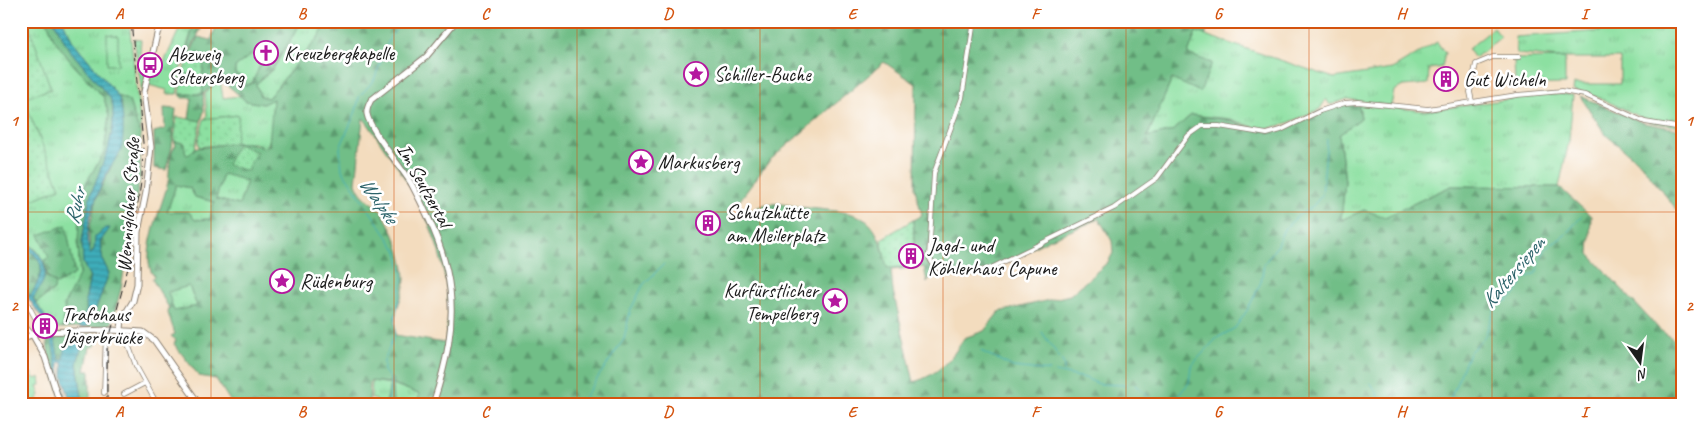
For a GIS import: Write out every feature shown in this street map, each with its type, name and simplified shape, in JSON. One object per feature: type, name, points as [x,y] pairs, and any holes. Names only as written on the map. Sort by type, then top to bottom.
[{"type":"main road","name":"Wennigloher Straße","points":[[122,330],[122,318],[133,301],[137,284],[138,232],[152,147],[144,92],[162,21]]},
{"type":"main road","name":"Im Seufzertal","points":[[433,404],[444,369],[450,333],[451,308],[447,265],[440,242],[411,184],[370,123],[367,109],[371,100],[426,57],[456,21]]},
{"type":"main road","points":[[22,324],[21,338],[44,332],[104,330],[138,331],[148,335],[199,404]]},
{"type":"main road","points":[[39,345],[44,332]]},
{"type":"main road","points":[[32,334],[39,345],[60,404]]},
{"type":"street","points":[[974,21],[962,98],[934,173],[929,256],[935,267],[944,271],[971,272],[991,268],[1114,208],[1160,175],[1188,136],[1202,126],[1219,126],[1267,134],[1281,130],[1320,111],[1345,103],[1358,102],[1423,110],[1517,94],[1562,91],[1585,95],[1645,122],[1662,127],[1682,128]]},
{"type":"street","points":[[1472,102],[1470,92],[1476,64],[1492,57],[1518,57]]},
{"type":"street","points":[[21,292],[44,332]]},
{"type":"street","points":[[22,324],[32,334]]},
{"type":"street","points":[[104,330],[104,392]]},
{"type":"street","points":[[122,330],[145,383],[157,404]]},
{"type":"street","points":[[124,394],[145,383]]},
{"type":"green space","points":[[21,21],[26,21],[30,29],[51,89],[23,98],[60,188],[21,205]]},
{"type":"green space","points":[[26,21],[47,21],[54,39],[71,62],[104,98],[109,116],[104,153],[87,181],[80,197],[78,245],[80,274],[65,303],[63,328],[53,328],[36,303],[54,290],[39,255],[34,249],[21,242],[21,205],[60,188],[23,98],[51,89]]},
{"type":"green space","points":[[47,21],[54,21],[68,48],[110,98],[113,106],[113,126],[108,150],[90,196],[82,241],[83,263],[90,277],[85,301],[87,309],[80,327],[86,327],[96,308],[109,273],[103,261],[100,242],[109,228],[90,255],[89,231],[96,199],[122,143],[122,107],[118,96],[129,101],[139,131],[141,130],[140,177],[121,289],[111,326],[63,328],[65,303],[80,273],[78,245],[80,197],[87,181],[104,153],[109,116],[104,98],[71,62],[54,39]]},
{"type":"green space","points":[[63,21],[129,21],[141,130],[139,131],[129,101],[118,96],[72,40]]},
{"type":"green space","points":[[183,21],[195,21],[182,61],[177,94],[166,94],[167,90],[149,85],[152,70],[161,69]]},
{"type":"green space","points":[[195,21],[205,21],[182,66]]},
{"type":"green space","points":[[218,21],[302,21],[272,69],[256,84],[260,96],[268,98],[317,39],[329,21],[1213,21],[1205,35],[1196,32],[1188,54],[1212,63],[1200,92],[1172,79],[1147,137],[1173,131],[1191,115],[1230,120],[1254,129],[1266,131],[1281,128],[1278,131],[1326,109],[1358,102],[1361,118],[1339,135],[1345,181],[1341,220],[1364,210],[1385,217],[1451,186],[1559,187],[1591,216],[1589,254],[1660,330],[1682,345],[1682,404],[418,404],[419,394],[391,383],[393,404],[386,404],[390,383],[370,381],[369,404],[232,404],[216,379],[199,376],[174,344],[176,340],[171,336],[175,334],[168,313],[169,308],[152,279],[154,276],[150,267],[149,256],[150,243],[168,182],[170,158],[176,145],[174,141],[184,143],[186,154],[190,154],[195,148],[231,143],[248,143],[265,149],[269,144],[273,99],[263,104],[246,101],[220,79],[203,94],[202,82],[182,76],[183,72],[202,79],[204,60],[189,56],[198,37],[211,40]],"holes":[[[259,52],[261,64],[252,83],[245,86],[245,78],[235,74],[235,67],[253,53]],[[884,62],[916,84],[915,189],[922,215],[913,220],[915,266],[887,267],[877,235],[871,225],[854,215],[783,204],[767,204],[731,219],[728,216],[770,160]],[[363,118],[414,193],[426,216],[435,240],[447,290],[448,316],[445,343],[395,335],[395,318],[405,278],[402,258],[387,220],[379,209],[359,191],[356,183]],[[223,174],[247,181],[239,205],[216,199]],[[176,185],[190,188],[195,197],[214,202],[210,219],[195,220],[189,212],[167,212]],[[1099,219],[1112,241],[1113,253],[1108,262],[1070,295],[999,312],[984,331],[964,338],[954,353],[937,371],[914,382],[893,291],[891,270],[924,267],[927,282],[935,271],[968,274],[990,270],[1048,240]],[[189,286],[197,306],[174,311],[168,292]]]},
{"type":"green space","points":[[302,21],[329,21],[317,39],[268,98],[260,96],[256,84],[273,69]]},
{"type":"green space","points":[[1651,21],[1682,21],[1682,127],[1651,122],[1600,98],[1573,90],[1574,84],[1620,84],[1620,58],[1559,58],[1517,54],[1515,37],[1615,30]]},
{"type":"green space","points":[[1494,28],[1501,37],[1475,58],[1468,49]]},
{"type":"green space","points":[[1196,32],[1334,78],[1392,69],[1437,42],[1445,53],[1442,67],[1429,69],[1428,84],[1403,86],[1394,91],[1391,106],[1347,99],[1330,105],[1326,99],[1320,109],[1288,123],[1263,130],[1230,119],[1191,115],[1173,131],[1147,137],[1172,79],[1200,91],[1188,54]]},
{"type":"green space","points":[[107,34],[118,36],[118,65],[107,65]]},
{"type":"green space","points":[[134,39],[141,40],[139,64],[145,64],[148,54],[150,55],[142,95]]},
{"type":"green space","points":[[259,51],[261,64],[252,83],[245,86],[235,74],[235,67],[253,53]]},
{"type":"green space","points":[[188,58],[204,60],[202,79],[183,72]]},
{"type":"green space","points":[[1565,58],[1565,84],[1515,85],[1514,59]]},
{"type":"green space","points":[[182,76],[202,82],[203,94],[179,94]]},
{"type":"green space","points":[[220,79],[223,98],[240,96],[246,101],[263,104],[273,98],[271,131],[265,149],[255,143],[235,143],[238,115],[204,119],[207,116],[205,94]]},
{"type":"green space","points":[[203,94],[204,111],[201,121],[189,119],[192,98],[182,98],[179,95]]},
{"type":"green space","points":[[1545,94],[1573,95],[1569,141],[1559,187],[1451,186],[1385,217],[1364,210],[1341,220],[1345,181],[1339,135],[1361,118],[1359,104],[1425,111]]},
{"type":"green space","points":[[1580,96],[1644,123],[1682,130],[1682,205],[1677,210],[1640,163],[1606,135]]},
{"type":"green space","points":[[164,108],[176,109],[172,147],[166,170],[154,168],[154,132],[165,129]]},
{"type":"green space","points":[[239,115],[235,143],[199,147],[198,141],[204,119]]},
{"type":"green space","points":[[177,117],[201,121],[195,148],[190,154],[186,155],[184,143],[174,141]]},
{"type":"green space","points":[[237,144],[257,152],[250,162],[248,171],[227,165]]},
{"type":"green space","points":[[223,173],[247,181],[239,205],[216,199]]},
{"type":"green space","points":[[176,185],[190,188],[195,197],[214,202],[210,219],[195,220],[189,212],[167,212]]},
{"type":"green space","points":[[913,220],[915,266],[887,268],[881,239]]},
{"type":"green space","points":[[66,225],[75,274],[57,284],[48,277],[44,260],[49,258],[39,235]]},
{"type":"green space","points":[[21,242],[33,246],[42,260],[38,254]]},
{"type":"green space","points":[[21,246],[36,256],[40,262],[41,274],[30,296],[21,284],[23,256]]},
{"type":"green space","points":[[44,266],[47,277],[55,283],[54,290],[36,303],[33,299],[42,280]]},
{"type":"green space","points":[[189,286],[197,306],[174,312],[167,292]]},
{"type":"green space","points":[[99,334],[95,346],[90,347],[85,371],[90,371],[90,404],[83,404],[77,363],[85,335],[70,346],[64,361],[59,360],[54,336],[51,336],[57,362],[57,379],[63,404],[50,363],[46,336]]},
{"type":"green space","points":[[21,358],[35,379],[40,377],[41,385],[37,386],[40,395],[34,404],[21,404]]},
{"type":"green space","points":[[372,381],[390,384],[386,404],[377,404],[376,400],[371,398]]},
{"type":"green space","points":[[392,384],[420,394],[418,404],[393,404]]},
{"type":"water","points":[[54,21],[63,21],[72,40],[118,96],[122,114],[123,134],[121,149],[100,189],[89,222],[88,245],[90,255],[94,250],[95,237],[105,228],[110,228],[100,242],[103,261],[109,273],[96,308],[86,327],[79,327],[87,309],[85,302],[90,277],[83,263],[82,241],[90,196],[108,150],[113,126],[113,106],[110,98],[68,48]]},
{"type":"water","points":[[21,243],[36,251],[43,261],[45,267],[44,279],[33,299],[53,328],[49,328],[21,288],[21,284],[30,296],[38,281],[41,268],[36,256],[21,246]]},
{"type":"water","points":[[50,335],[54,335],[59,360],[63,360],[66,344],[72,346],[77,335],[85,335],[77,363],[83,404],[71,404],[63,378],[63,363],[59,362],[60,377],[67,404],[64,404],[59,387]]},
{"type":"waterway","name":"Walpke","points":[[388,404],[391,380],[384,371],[384,361],[395,333],[395,318],[403,277],[397,251],[342,170],[340,148],[356,111],[359,97],[374,80],[390,37],[404,21]]},
{"type":"waterway","points":[[1153,404],[1175,399],[1189,383],[1191,366],[1217,338],[1235,328],[1248,309],[1261,282],[1264,264],[1276,247],[1284,229],[1299,215],[1313,206],[1322,195],[1327,139]]},
{"type":"waterway","name":"Kaltersiepen","points":[[1452,404],[1451,397],[1469,353],[1485,336],[1495,308],[1515,295],[1525,278],[1536,273],[1545,249],[1564,236],[1581,217]]},
{"type":"waterway","points":[[580,404],[624,339],[630,311],[643,285],[664,264]]},
{"type":"waterway","points":[[1042,332],[1064,364],[1064,371]]},
{"type":"waterway","points":[[981,351],[1013,367],[1050,371]]},
{"type":"waterway","points":[[1055,372],[1085,378],[1099,384],[1126,385]]},
{"type":"waterway","points":[[1371,383],[1383,404]]},
{"type":"waterway","points":[[1135,385],[1147,395],[1146,404]]},
{"type":"railway","points":[[107,404],[107,347],[128,268],[142,176],[143,143],[131,21]]},
{"type":"place","name":"Kreuzbergkapelle","points":[[266,53]]},
{"type":"place","name":"Abzweig Seltersberg","points":[[150,65]]},
{"type":"place","name":"Schiller-Buche","points":[[696,74]]},
{"type":"place","name":"Gut Wicheln","points":[[1446,79]]},
{"type":"place","name":"Markusberg","points":[[641,162]]},
{"type":"place","name":"Schutzhütte am Meilerplatz","points":[[708,223]]},
{"type":"place","name":"Jagd- und Köhlerhaus Capune","points":[[911,256]]},
{"type":"place","name":"Rüdenburg","points":[[282,281]]},
{"type":"place","name":"Kurfürstlicher Tempelberg","points":[[835,301]]},
{"type":"place","name":"Trafohaus Jägerbrücke","points":[[45,326]]},
{"type":"water label","name":"Ruhr","points":[[75,206]]}]
